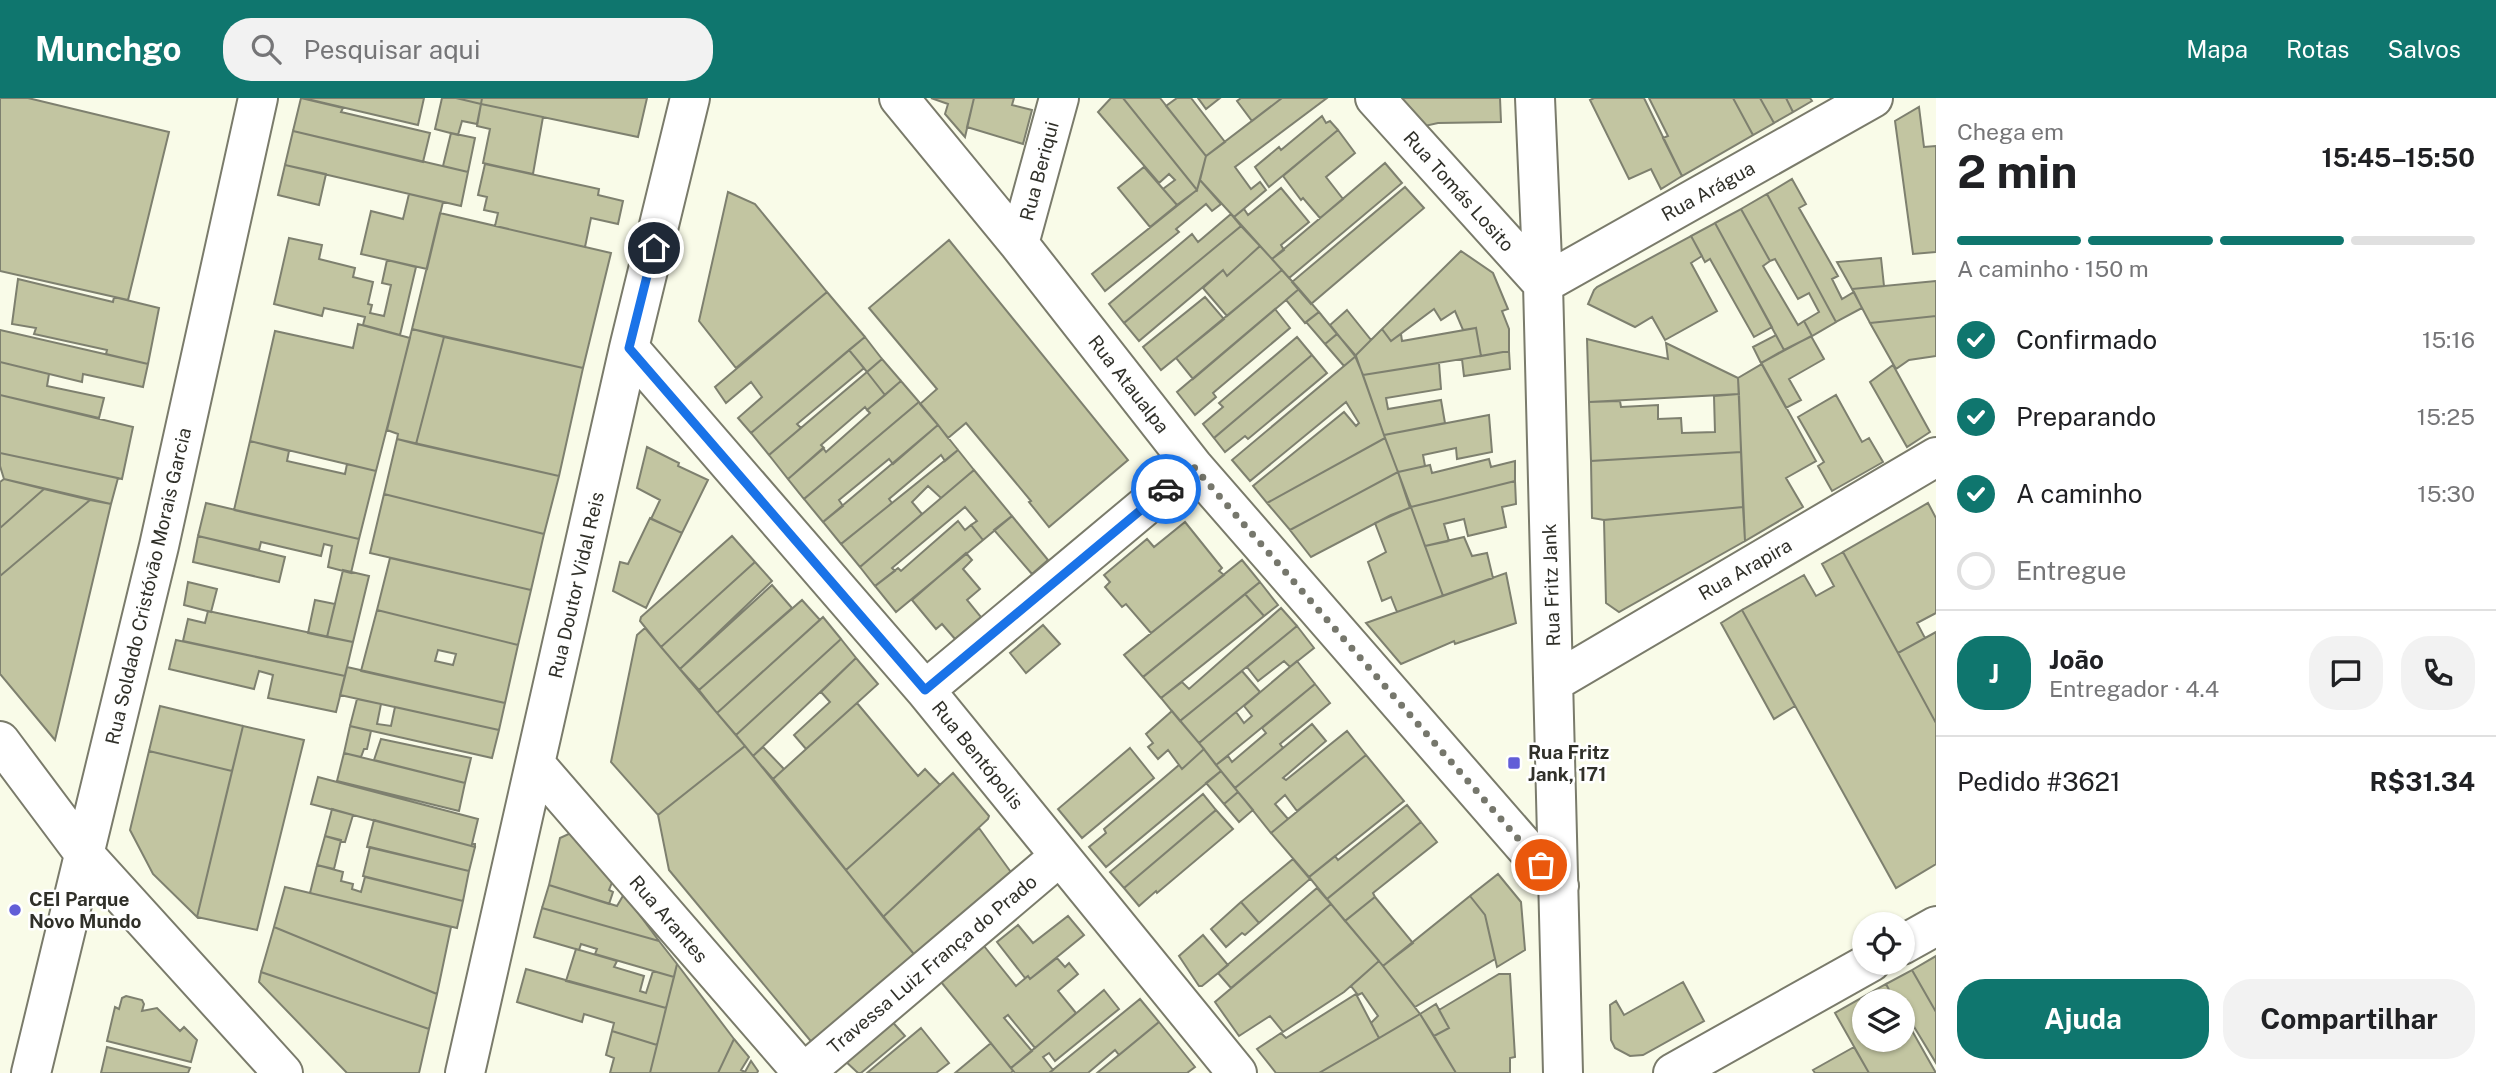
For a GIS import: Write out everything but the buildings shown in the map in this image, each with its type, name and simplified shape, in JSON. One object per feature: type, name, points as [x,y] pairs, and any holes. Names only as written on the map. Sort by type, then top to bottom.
[{"type":"street","name":"Rua Soldado Cristóvão Morais Garcia","points":[[31,1073],[86,856],[159,546],[258,98]]},
{"type":"street","name":"Rua Doutor Vidal Reis","points":[[465,1073],[629,348],[690,98]]},
{"type":"street","name":"Rua Ataualpa","points":[[899,98],[1019,244],[1193,466],[1559,886]]},
{"type":"street","name":"Rua Beriqui","points":[[1019,244],[1059,98]]},
{"type":"street","name":"Rua Tomás Losito","points":[[1375,98],[1543,285]]},
{"type":"street","name":"Rua Fritz Jank","points":[[1535,98],[1543,285],[1563,1073]]},
{"type":"street","name":"Rua Arágua","points":[[1543,285],[1873,98]]},
{"type":"street","name":"Rua Bentópolis","points":[[629,348],[925,690],[1237,1073]]},
{"type":"street","name":"Rua Arapira","points":[[1554,681],[1936,457]]},
{"type":"street","points":[[925,690],[1193,466]]},
{"type":"street","points":[[0,741],[86,856],[283,1073]]},
{"type":"street","name":"Rua Arantes","points":[[536,765],[803,1073]]},
{"type":"street","name":"Travessa Luiz França do Prado","points":[[803,1073],[1060,856]]},
{"type":"street","points":[[1915,938],[1936,926]]},
{"type":"street","points":[[1673,1073],[1852,973]]},
{"type":"way so far","points":[[1166,489],[1193,466],[1541,865]]},
{"type":"place","name":"Rua Fritz Jank, 171","points":[[1514,763]]},
{"type":"place","name":"CEI Parque Novo Mundo","points":[[15,910]]},
{"type":"route","points":[[654,248],[629,348],[925,690],[1166,489]]}]
